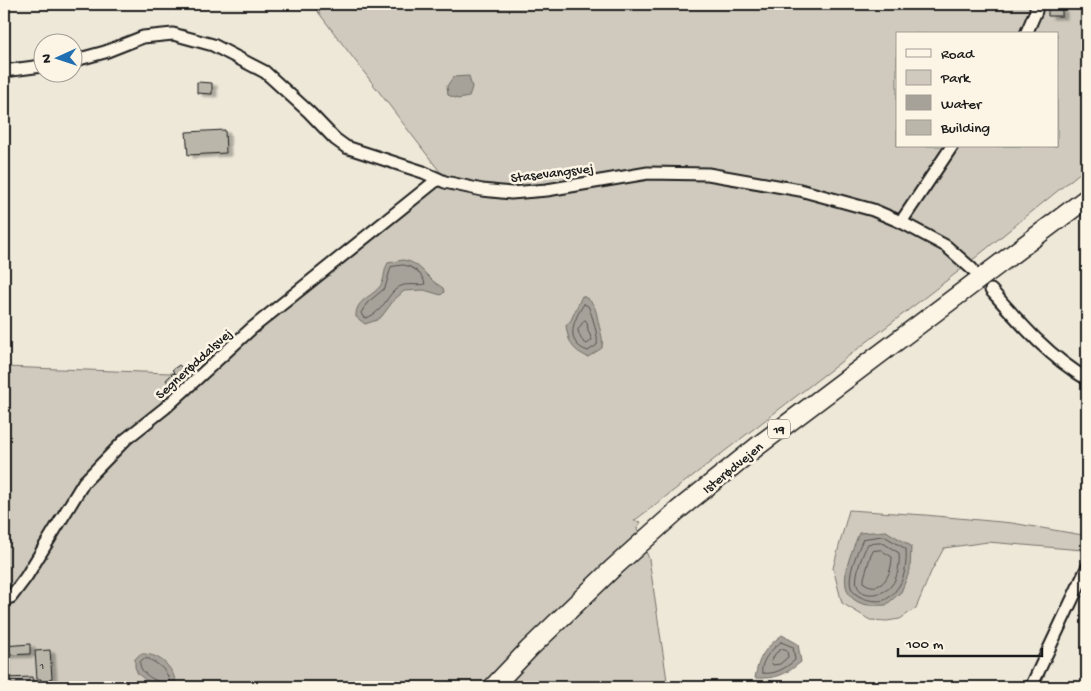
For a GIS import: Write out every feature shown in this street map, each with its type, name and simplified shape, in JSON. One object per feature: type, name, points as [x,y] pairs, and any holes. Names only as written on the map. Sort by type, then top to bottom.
[{"type":"highway","name":"Isterødvejen","points":[[493,687],[529,649],[612,569],[678,510],[759,445],[1087,198]]},
{"type":"street","points":[[1027,32],[1036,11],[1036,4]]},
{"type":"street","name":"Stasevangsvej","points":[[82,58],[105,52],[143,37],[173,34],[213,45],[265,72],[309,112],[335,140],[346,147],[423,172],[438,179],[482,190],[511,193],[547,190],[648,173],[708,174],[800,190],[873,210],[901,222],[946,246],[972,269]]},
{"type":"street","points":[[4,71],[32,67]]},
{"type":"street","points":[[901,222],[951,148]]},
{"type":"street","name":"Segnerøddalsvej","points":[[4,599],[11,598],[26,577],[84,482],[126,439],[165,408],[251,329],[438,179]]},
{"type":"street","points":[[991,290],[1036,340],[1066,366],[1087,379]]},
{"type":"street","points":[[1031,687],[1087,568]]},
{"type":"green space","points":[[312,4],[1087,4],[1087,167],[959,271],[634,521],[641,522],[637,528],[649,559],[668,687],[4,687],[4,367],[197,374],[444,177]]},
{"type":"green space","points":[[849,510],[1012,523],[1083,535],[1087,536],[1087,541],[1082,550],[988,542],[944,548],[931,572],[916,608],[900,619],[887,621],[870,620],[842,603],[833,568]]},
{"type":"water","points":[[469,76],[472,87],[469,97],[458,99],[448,95],[447,86],[453,77]]},
{"type":"water","points":[[403,260],[418,266],[443,288],[444,292],[441,295],[424,290],[404,291],[394,300],[382,316],[365,324],[356,317],[359,306],[379,288],[388,263]]},
{"type":"water","points":[[582,296],[594,306],[602,341],[602,348],[588,357],[578,352],[572,345],[566,326],[571,320]]},
{"type":"water","points":[[886,531],[911,546],[910,570],[901,592],[886,605],[863,604],[853,599],[848,592],[846,573],[848,562],[859,533]]},
{"type":"water","points":[[782,635],[798,644],[801,662],[780,675],[769,678],[755,678],[758,664],[763,654]]},
{"type":"water","points":[[140,654],[147,654],[163,661],[171,671],[176,683],[165,687],[150,683],[138,674],[135,667],[135,659]]},
{"type":"building","points":[[1048,8],[1062,9],[1062,16],[1048,16]]},
{"type":"building","points":[[197,82],[212,83],[212,94],[197,93]]},
{"type":"building","points":[[225,130],[226,153],[188,155],[186,132]]},
{"type":"building","points":[[179,365],[191,376],[182,384],[177,378],[170,385],[166,380],[173,373],[176,374],[172,370]]},
{"type":"building","points":[[30,644],[30,654],[5,655],[6,678],[32,677],[33,687],[4,687],[4,646]]},
{"type":"building","points":[[50,650],[52,678],[49,679],[49,684],[41,685],[41,679],[37,679],[35,651]]}]
